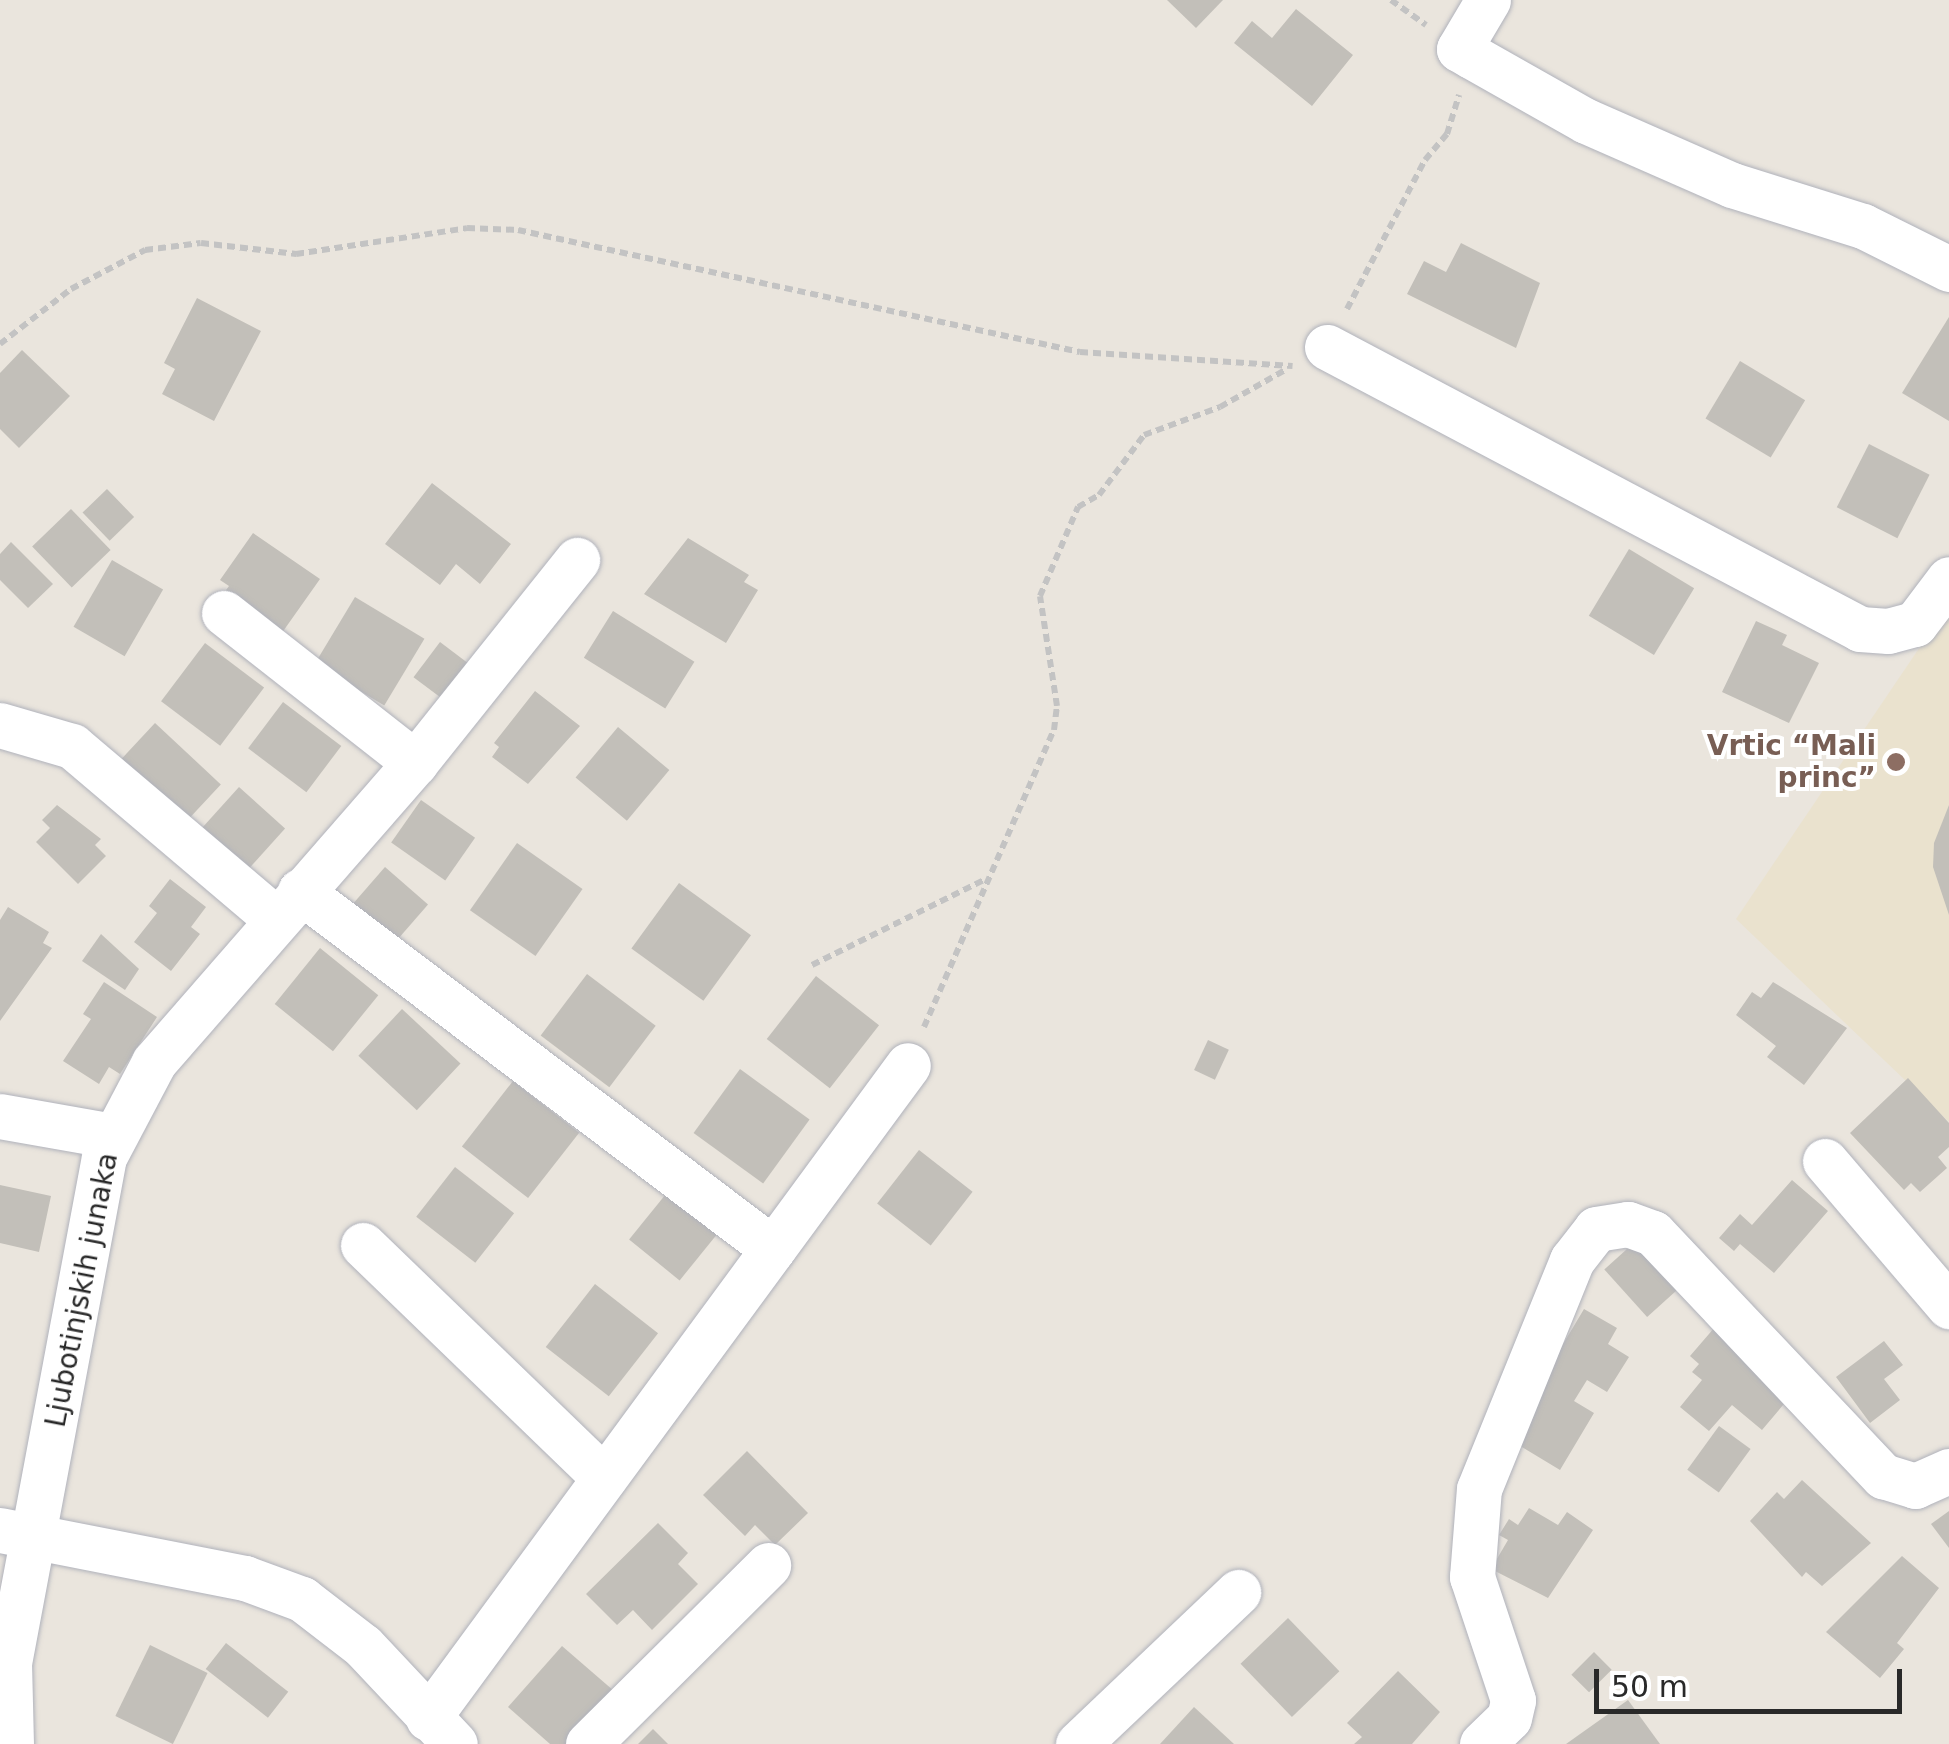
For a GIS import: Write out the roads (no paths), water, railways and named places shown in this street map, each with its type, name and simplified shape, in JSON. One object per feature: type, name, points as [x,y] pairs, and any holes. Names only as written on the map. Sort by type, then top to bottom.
[{"type":"street","points":[[1488,0],[1459,50],[1586,121],[1732,184],[1862,226],[1949,269]]},
{"type":"street","points":[[1327,347],[1860,629],[1888,632],[1924,619],[1949,579]]},
{"type":"street","name":"Ljubotinjskih junaka","points":[[11,1744],[9,1662],[16,1532],[104,1156],[154,1062],[287,904],[415,763],[577,560]]},
{"type":"street","points":[[224,613],[415,763]]},
{"type":"street","points":[[0,725],[72,746],[287,904],[773,1249]]},
{"type":"street","points":[[16,1532],[245,1578],[302,1600],[362,1646],[442,1731],[604,1478],[908,1066]]},
{"type":"street","points":[[0,1116],[114,1136]]},
{"type":"street","points":[[1825,1161],[1949,1306]]},
{"type":"street","points":[[1482,1744],[1509,1718],[1513,1700],[1472,1577],[1479,1489],[1572,1260],[1596,1229],[1611,1224],[1653,1233],[1884,1476],[1915,1486],[1949,1471]]},
{"type":"street","points":[[362,1245],[604,1478]]},
{"type":"street","points":[[588,1744],[768,1565]]},
{"type":"street","points":[[1078,1744],[1238,1592]]},
{"type":"place","name":"Vrtic “Mali princ”","points":[[1896,762]]}]
